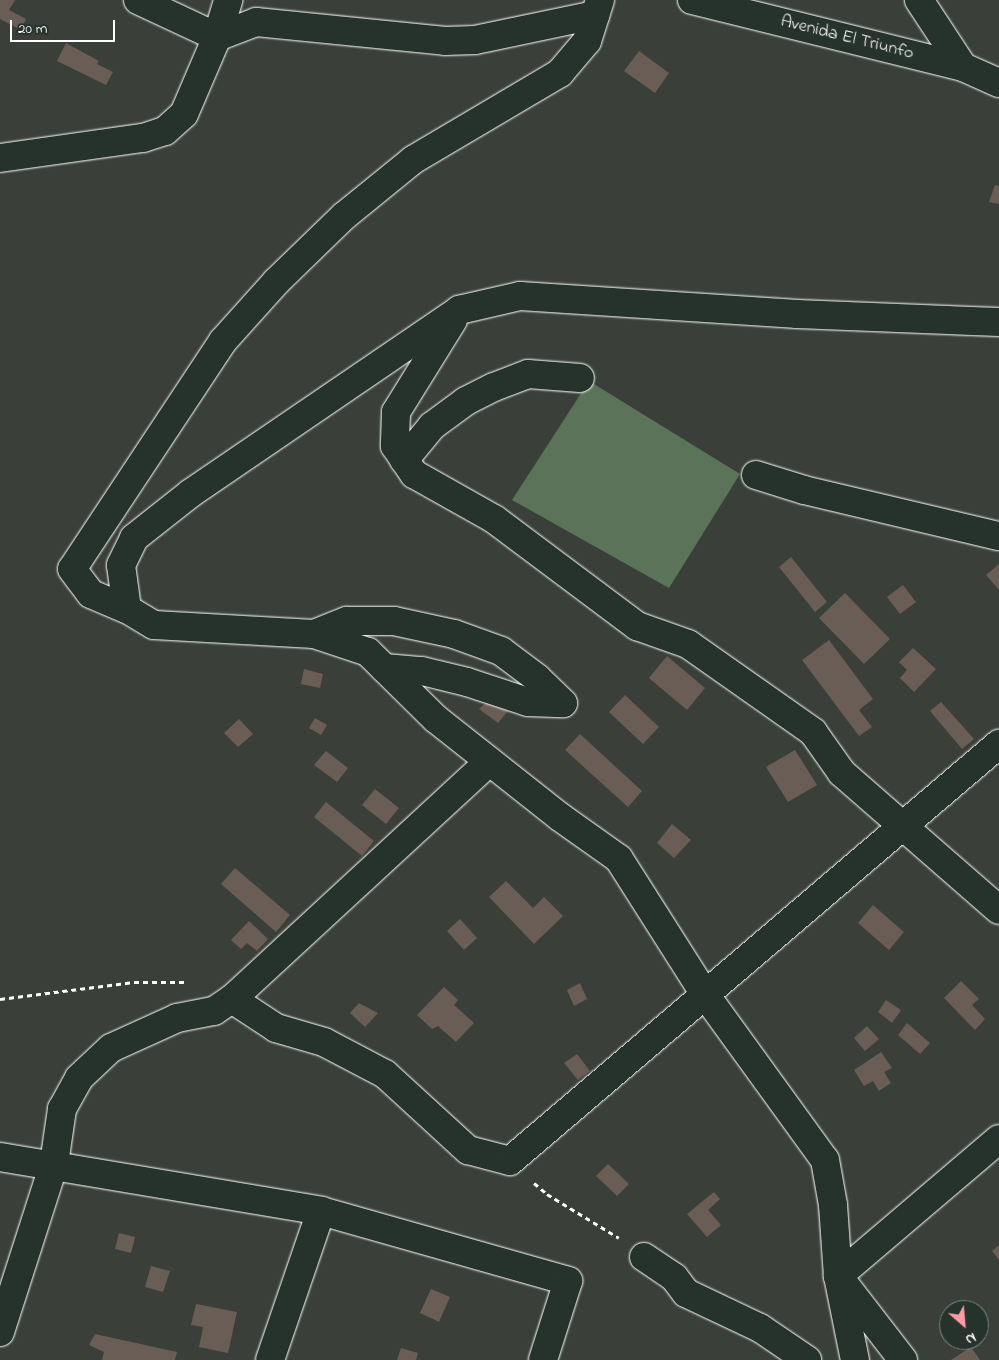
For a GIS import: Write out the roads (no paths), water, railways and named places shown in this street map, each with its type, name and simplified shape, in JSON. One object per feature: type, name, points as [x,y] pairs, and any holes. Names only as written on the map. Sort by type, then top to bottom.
[{"type":"street","points":[[138,0],[217,38],[256,22],[445,41],[475,40],[598,7]]},
{"type":"street","points":[[0,158],[143,138],[165,131],[184,114],[217,38],[228,0]]},
{"type":"street","name":"Avenida El Triunfo","points":[[692,0],[963,67],[999,83]]},
{"type":"street","points":[[919,0],[963,67]]},
{"type":"street","points":[[598,7],[587,41],[560,74],[413,160],[344,216],[276,282],[224,341],[72,570],[91,594],[127,609],[154,625],[314,634],[368,652],[436,719],[619,859],[704,993],[825,1160],[833,1205],[838,1276],[855,1360]]},
{"type":"street","points":[[127,609],[121,565],[134,538],[190,493],[459,310],[520,296],[797,314],[999,322]]},
{"type":"street","points":[[459,310],[396,412],[395,446],[414,474],[494,519],[638,626],[688,644],[813,732],[842,773],[999,910]]},
{"type":"street","points":[[404,460],[432,426],[466,401],[494,386],[528,374],[580,378]]},
{"type":"street","points":[[756,475],[804,490],[999,536]]},
{"type":"street","points":[[314,634],[347,621],[394,621],[454,634],[501,651],[538,678],[563,703],[528,702],[422,671],[384,668]]},
{"type":"street","points":[[232,999],[276,1028],[324,1042],[384,1074],[468,1150],[510,1161],[704,993],[999,744]]},
{"type":"street","points":[[0,1332],[54,1164],[62,1109],[79,1078],[111,1048],[177,1018],[214,1011],[232,999],[490,762]]},
{"type":"street","points":[[838,1276],[999,1139]]},
{"type":"street","points":[[0,1157],[54,1164],[321,1211],[568,1281],[543,1360]]},
{"type":"street","points":[[270,1360],[321,1211]]},
{"type":"street","points":[[644,1257],[674,1277],[686,1293],[760,1328],[807,1360]]},
{"type":"street","points":[[838,1276],[903,1360]]}]
